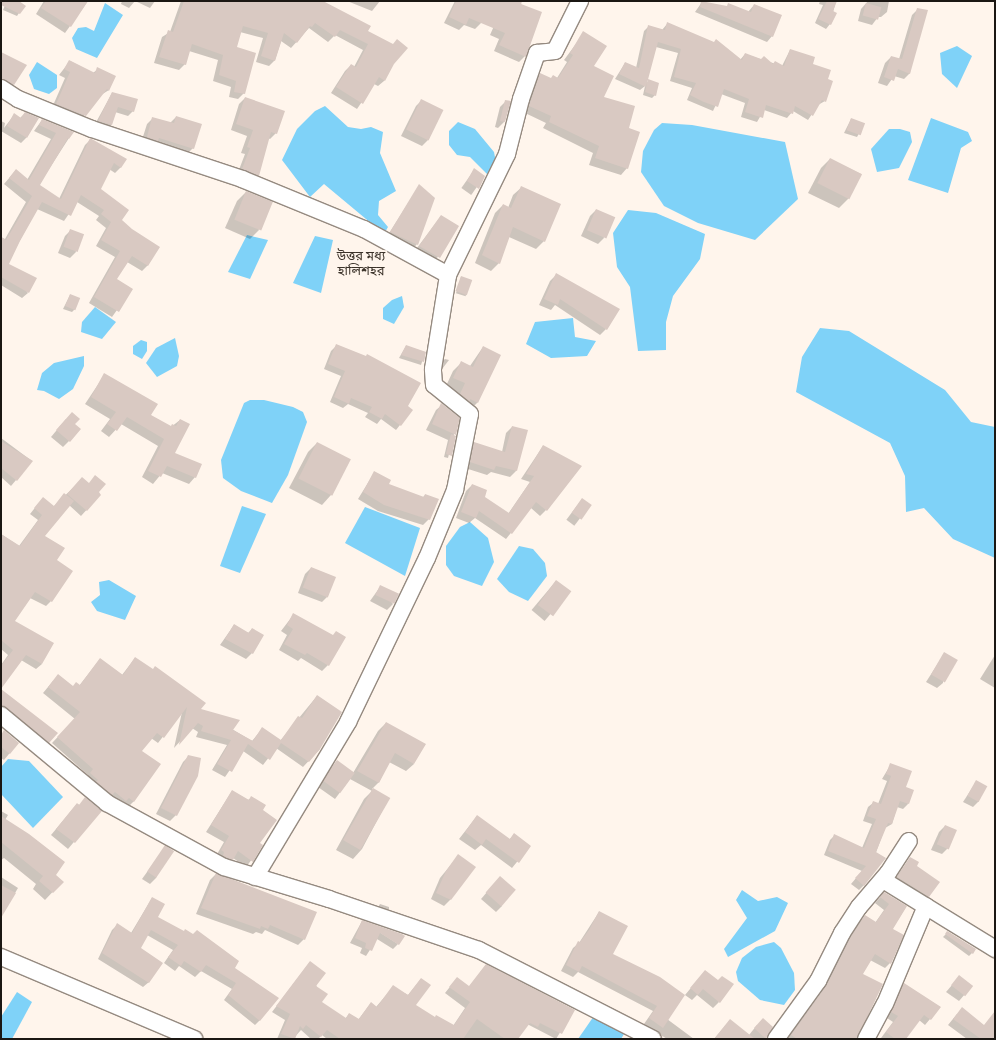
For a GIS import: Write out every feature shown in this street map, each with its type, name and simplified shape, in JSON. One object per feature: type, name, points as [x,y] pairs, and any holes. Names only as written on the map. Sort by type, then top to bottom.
[{"type":"street","points":[[255,877],[348,722],[427,558],[455,490],[470,414],[434,385],[433,369],[448,275],[508,154],[521,99],[537,53],[555,51],[580,1]]},
{"type":"street","points":[[1,88],[18,99],[92,129],[242,179],[357,226],[448,275]]},
{"type":"street","points":[[1,715],[107,803],[224,867],[479,950],[653,1039]]},
{"type":"street","points":[[783,1037],[818,981],[842,933],[859,907],[883,880],[909,841]]},
{"type":"street","points":[[883,880],[995,949]]},
{"type":"street","points":[[866,1039],[885,1004],[926,906]]},
{"type":"street","points":[[1,957],[168,1034],[194,1039]]},
{"type":"water","points":[[105,3],[123,15],[97,58],[76,49],[72,38],[78,28],[86,27],[94,31]]},
{"type":"water","points":[[957,46],[972,56],[957,88],[942,74],[940,53]]},
{"type":"water","points":[[37,62],[57,75],[57,88],[49,94],[34,89],[29,75]]},
{"type":"water","points":[[325,106],[348,127],[361,129],[371,127],[383,132],[380,153],[396,191],[379,201],[378,215],[388,227],[384,234],[324,184],[310,197],[282,160],[297,129],[315,111]]},
{"type":"water","points":[[931,118],[968,132],[972,141],[961,148],[948,193],[908,180]]},
{"type":"water","points":[[458,122],[475,129],[494,152],[497,168],[493,180],[470,157],[457,155],[449,145],[449,131]]},
{"type":"water","points":[[662,123],[692,125],[785,142],[798,199],[755,240],[698,223],[664,206],[641,172],[643,151],[654,130]]},
{"type":"water","points":[[889,129],[900,129],[910,132],[912,142],[899,168],[877,172],[871,149]]},
{"type":"water","points":[[628,210],[656,213],[705,234],[700,259],[673,296],[666,322],[666,350],[638,351],[630,287],[617,267],[613,233]]},
{"type":"water","points":[[247,235],[268,240],[250,279],[228,272]]},
{"type":"water","points":[[315,236],[333,240],[321,293],[293,283]]},
{"type":"water","points":[[402,296],[404,307],[394,324],[383,319],[383,308],[392,300]]},
{"type":"water","points":[[95,307],[116,322],[102,339],[81,332],[82,322]]},
{"type":"water","points":[[573,318],[575,337],[596,341],[587,356],[551,358],[526,344],[535,322]]},
{"type":"water","points":[[820,328],[849,331],[945,390],[971,422],[995,427],[995,558],[953,539],[924,508],[906,512],[905,476],[890,443],[796,392],[802,357]]},
{"type":"water","points":[[175,338],[179,356],[177,366],[157,377],[146,363],[156,348]]},
{"type":"water","points":[[141,340],[147,342],[147,351],[142,359],[133,354],[133,346]]},
{"type":"water","points":[[84,356],[84,366],[73,389],[59,399],[44,391],[37,390],[42,373],[54,363]]},
{"type":"water","points":[[250,400],[264,400],[293,407],[303,412],[307,422],[288,475],[272,503],[241,491],[223,478],[221,460],[244,403]]},
{"type":"water","points":[[242,506],[266,514],[240,573],[220,566]]},
{"type":"water","points":[[365,507],[420,528],[405,576],[345,543]]},
{"type":"water","points":[[470,522],[488,538],[494,562],[482,586],[454,576],[446,565],[446,546],[460,527]]},
{"type":"water","points":[[519,546],[533,549],[545,563],[547,576],[528,601],[509,592],[497,579]]},
{"type":"water","points":[[109,580],[136,596],[125,620],[97,611],[91,602],[100,595],[99,582]]},
{"type":"water","points":[[8,759],[29,761],[63,797],[33,828],[1,794],[1,767]]},
{"type":"water","points":[[742,890],[758,901],[777,897],[788,903],[775,931],[728,957],[724,949],[747,918],[736,900]]},
{"type":"water","points":[[774,942],[781,948],[794,973],[795,990],[784,1005],[760,1000],[738,981],[736,972],[742,958],[756,947]]},
{"type":"water","points":[[17,992],[32,1002],[12,1039],[1,1039],[1,1017]]},
{"type":"water","points":[[596,1013],[627,1029],[621,1039],[578,1039]]},
{"type":"building","points":[[1,1],[19,1],[26,6],[20,14],[1,5]]},
{"type":"building","points":[[46,1],[88,1],[71,27],[41,8]]},
{"type":"building","points":[[184,1],[323,1],[371,26],[368,31],[393,44],[397,39],[408,48],[394,64],[385,81],[379,77],[363,104],[336,87],[351,64],[356,67],[368,44],[340,30],[335,37],[315,23],[312,27],[310,26],[297,43],[284,33],[275,61],[261,56],[268,33],[243,26],[237,47],[256,53],[245,94],[234,92],[236,81],[219,75],[223,55],[192,44],[186,65],[159,57],[168,30],[173,32]]},
{"type":"building","points":[[456,1],[522,1],[521,4],[542,12],[526,57],[499,45],[505,33],[469,18],[466,25],[449,17]]},
{"type":"building","points":[[701,1],[727,6],[728,3],[751,12],[754,4],[782,15],[773,37],[700,7]]},
{"type":"building","points":[[827,1],[837,1],[833,11],[837,13],[831,25],[818,19]]},
{"type":"building","points":[[866,3],[881,7],[878,20],[863,16]]},
{"type":"building","points":[[917,8],[928,10],[910,74],[898,69],[894,81],[884,77],[891,56],[902,59]]},
{"type":"building","points":[[667,22],[714,42],[716,39],[742,60],[745,53],[761,59],[764,56],[773,64],[775,61],[784,66],[790,49],[815,57],[813,64],[831,70],[828,79],[833,81],[826,102],[822,100],[813,116],[795,106],[793,114],[766,105],[763,118],[745,112],[749,99],[724,89],[718,107],[704,102],[690,95],[696,83],[674,77],[681,49],[658,42],[646,87],[619,74],[625,62],[639,68],[648,25],[665,30]]},
{"type":"building","points":[[583,31],[607,46],[594,66],[614,76],[604,97],[635,106],[629,128],[640,132],[628,169],[595,158],[599,146],[549,122],[551,116],[529,106],[540,73],[551,78],[553,75],[558,78],[573,55],[570,53]]},
{"type":"building","points":[[1,52],[27,65],[14,85],[1,79]]},
{"type":"building","points":[[69,60],[95,73],[97,67],[116,76],[109,91],[107,89],[86,116],[56,104],[70,72],[64,69]]},
{"type":"building","points":[[648,79],[659,83],[656,96],[645,92]]},
{"type":"building","points":[[112,92],[138,99],[134,112],[118,107],[112,125],[98,121]]},
{"type":"building","points":[[245,97],[285,111],[277,134],[271,132],[259,176],[242,169],[250,148],[247,147],[253,130],[236,124]]},
{"type":"building","points":[[421,99],[443,110],[429,141],[406,130]]},
{"type":"building","points":[[505,100],[511,101],[505,122],[500,121]]},
{"type":"building","points":[[25,112],[39,118],[27,138],[7,126],[14,113],[21,118]]},
{"type":"building","points":[[176,116],[202,124],[194,149],[159,138],[158,141],[147,137],[152,117],[174,123]]},
{"type":"building","points":[[851,118],[865,123],[861,135],[847,130]]},
{"type":"building","points":[[42,119],[74,132],[69,139],[68,138],[40,185],[61,199],[90,138],[127,159],[121,168],[114,163],[101,189],[129,210],[122,220],[132,229],[160,247],[148,266],[132,256],[117,279],[133,289],[119,312],[94,297],[120,251],[101,240],[111,222],[101,214],[104,210],[81,195],[71,216],[42,202],[20,241],[9,264],[37,278],[29,293],[1,277],[1,237],[6,240],[32,196],[9,178],[16,169],[29,180],[56,133],[39,125]]},
{"type":"building","points":[[830,158],[862,174],[849,199],[817,183]]},
{"type":"building","points":[[474,168],[485,176],[479,189],[467,181]]},
{"type":"building","points":[[419,184],[435,198],[418,245],[390,232]]},
{"type":"building","points":[[521,186],[561,204],[545,242],[513,227],[500,264],[482,255],[503,204],[511,208]]},
{"type":"building","points":[[246,191],[273,202],[261,231],[234,220]]},
{"type":"building","points":[[596,209],[615,217],[606,238],[587,230]]},
{"type":"building","points":[[441,215],[459,226],[440,258],[419,246]]},
{"type":"building","points":[[70,229],[84,234],[78,252],[64,247]]},
{"type":"building","points":[[556,273],[620,309],[607,330],[560,299],[558,305],[544,299]]},
{"type":"building","points":[[461,276],[472,280],[467,295],[456,291]]},
{"type":"building","points":[[70,294],[80,298],[75,310],[65,306]]},
{"type":"building","points":[[336,344],[366,356],[367,354],[421,383],[408,406],[413,410],[401,426],[385,414],[382,419],[369,412],[372,407],[351,398],[349,404],[334,397],[345,371],[328,364]]},
{"type":"building","points":[[406,345],[426,352],[424,362],[401,355]]},
{"type":"building","points":[[483,346],[501,355],[478,403],[470,399],[470,402],[460,394],[465,383],[453,378],[461,361],[473,367]]},
{"type":"building","points":[[104,373],[158,404],[151,415],[171,426],[172,424],[176,426],[180,419],[190,424],[175,453],[202,464],[196,478],[167,466],[161,477],[148,471],[164,439],[127,417],[117,431],[107,424],[116,412],[91,397]]},
{"type":"building","points":[[441,403],[460,418],[456,435],[432,424]]},
{"type":"building","points":[[72,412],[80,419],[75,424],[81,429],[70,442],[56,430]]},
{"type":"building","points":[[512,426],[528,430],[517,471],[496,466],[494,470],[470,462],[474,442],[505,452]]},
{"type":"building","points":[[451,434],[456,436],[452,456],[446,454]]},
{"type":"building","points":[[1,441],[33,461],[17,481],[1,468]]},
{"type":"building","points":[[317,442],[351,459],[332,496],[298,479]]},
{"type":"building","points":[[543,445],[582,466],[547,511],[536,502],[512,534],[479,511],[476,518],[461,512],[472,484],[487,490],[485,497],[509,513],[534,476],[526,474]]},
{"type":"building","points":[[374,471],[391,480],[389,484],[424,497],[425,494],[439,499],[430,520],[384,505],[363,492]]},
{"type":"building","points":[[95,475],[106,484],[99,492],[101,495],[87,511],[67,494],[82,477],[89,483]]},
{"type":"building","points":[[64,493],[74,501],[45,536],[65,548],[57,560],[73,571],[52,602],[35,592],[15,621],[54,643],[42,664],[26,655],[1,689],[1,666],[13,650],[1,640],[1,534],[20,546],[42,515],[34,508],[43,497],[54,506]]},
{"type":"building","points":[[582,498],[592,505],[582,520],[572,513]]},
{"type":"building","points":[[311,567],[336,577],[328,598],[303,587]]},
{"type":"building","points":[[556,580],[571,591],[553,616],[538,605]]},
{"type":"building","points":[[380,585],[399,594],[394,604],[375,595]]},
{"type":"building","points":[[293,613],[333,635],[336,631],[346,637],[329,666],[307,653],[305,655],[284,644],[293,629],[287,625]]},
{"type":"building","points":[[234,624],[249,633],[252,628],[264,635],[253,654],[225,639]]},
{"type":"building","points":[[944,652],[958,660],[945,683],[931,675]]},
{"type":"building","points":[[135,657],[153,669],[155,666],[206,703],[201,709],[240,720],[233,730],[253,741],[262,727],[281,740],[298,716],[302,718],[317,695],[342,712],[320,749],[309,762],[281,743],[270,760],[248,744],[232,772],[217,764],[231,740],[201,731],[203,726],[198,723],[179,745],[187,707],[164,738],[157,733],[142,751],[161,764],[134,802],[129,798],[126,801],[115,792],[112,795],[96,782],[98,780],[90,773],[93,769],[57,737],[80,712],[48,687],[58,674],[73,686],[76,682],[80,685],[100,658],[123,675]]},
{"type":"building","points":[[1,689],[58,733],[49,743],[7,708],[1,706]]},
{"type":"building","points":[[386,722],[426,744],[414,764],[395,753],[379,783],[357,771]]},
{"type":"building","points":[[4,730],[19,743],[10,754],[1,747],[1,735]]},
{"type":"building","points":[[188,755],[201,758],[198,776],[177,816],[161,808]]},
{"type":"building","points":[[337,760],[355,773],[340,793],[322,780]]},
{"type":"building","points":[[890,763],[912,771],[906,787],[914,790],[909,804],[900,801],[892,824],[888,823],[876,852],[886,858],[864,886],[855,878],[866,866],[828,851],[834,834],[864,848],[876,819],[867,816],[873,801],[881,804],[891,776],[886,774]]},
{"type":"building","points":[[976,780],[987,786],[979,802],[967,796]]},
{"type":"building","points":[[373,788],[390,798],[360,850],[343,840]]},
{"type":"building","points":[[232,790],[249,800],[251,796],[266,805],[263,810],[277,820],[260,843],[263,845],[253,862],[238,851],[233,860],[223,856],[224,852],[221,850],[229,836],[211,825]]},
{"type":"building","points":[[85,797],[102,811],[75,843],[56,829],[77,803],[79,805]]},
{"type":"building","points":[[477,815],[510,839],[514,833],[531,846],[519,863],[486,839],[482,845],[465,832]]},
{"type":"building","points":[[1,816],[29,834],[65,862],[56,875],[64,882],[53,893],[39,881],[43,876],[1,842]]},
{"type":"building","points":[[945,825],[957,830],[949,849],[937,844]]},
{"type":"building","points":[[165,845],[174,851],[156,878],[147,872]]},
{"type":"building","points":[[458,854],[476,867],[451,900],[436,893],[446,871]]},
{"type":"building","points":[[910,857],[919,862],[917,866],[940,882],[929,897],[897,877]]},
{"type":"building","points":[[216,873],[317,912],[305,940],[270,925],[268,929],[261,926],[260,929],[201,908]]},
{"type":"building","points":[[500,876],[516,890],[501,906],[486,893]]},
{"type":"building","points":[[1,885],[16,893],[1,918]]},
{"type":"building","points":[[884,892],[907,906],[893,929],[904,935],[891,964],[875,954],[863,974],[883,984],[857,1039],[797,1039],[791,1035],[826,986],[850,938],[865,915],[876,922],[889,904],[880,897]]},
{"type":"building","points":[[152,897],[165,904],[158,917],[184,931],[185,929],[193,934],[197,930],[239,961],[235,968],[279,998],[260,1021],[228,995],[236,983],[206,965],[201,972],[184,961],[181,966],[168,957],[178,945],[151,930],[141,948],[163,963],[149,983],[102,953],[117,923],[132,933]]},
{"type":"building","points":[[599,911],[628,926],[613,954],[660,977],[685,995],[663,1028],[649,1018],[657,1006],[582,966],[579,972],[566,965],[578,941],[580,942],[589,930]]},
{"type":"building","points":[[362,920],[405,936],[399,945],[380,933],[372,951],[365,948],[366,943],[355,938]]},
{"type":"building","points":[[947,931],[976,949],[973,954],[945,934]]},
{"type":"building","points":[[310,961],[326,973],[316,986],[328,994],[322,1002],[346,1018],[349,1013],[359,1019],[371,1002],[377,1007],[393,985],[408,995],[421,978],[431,985],[416,1005],[435,1017],[436,1015],[454,1025],[470,1002],[449,987],[457,977],[469,986],[486,964],[575,1010],[562,1034],[540,1023],[538,1027],[530,1023],[518,1039],[505,1039],[477,1019],[463,1039],[340,1039],[327,1030],[321,1037],[306,1025],[303,1029],[300,1026],[295,1039],[281,1034],[290,1014],[276,1006]]},
{"type":"building","points":[[705,970],[718,980],[722,976],[734,984],[720,1003],[703,989],[698,995],[690,988]]},
{"type":"building","points":[[959,975],[973,986],[965,996],[951,985]]},
{"type":"building","points":[[904,983],[941,1007],[931,1020],[924,1015],[906,1039],[895,1039],[886,1032],[898,1016],[891,1012]]},
{"type":"building","points":[[962,1007],[984,1025],[995,1011],[995,1039],[981,1039],[953,1019]]},
{"type":"building","points":[[763,1018],[773,1027],[766,1039],[754,1028]]},
{"type":"building","points":[[730,1019],[755,1039],[714,1039]]},
{"type":"district","name":"উত্তর মধ্য হালিশহর","points":[[361,264]]}]
